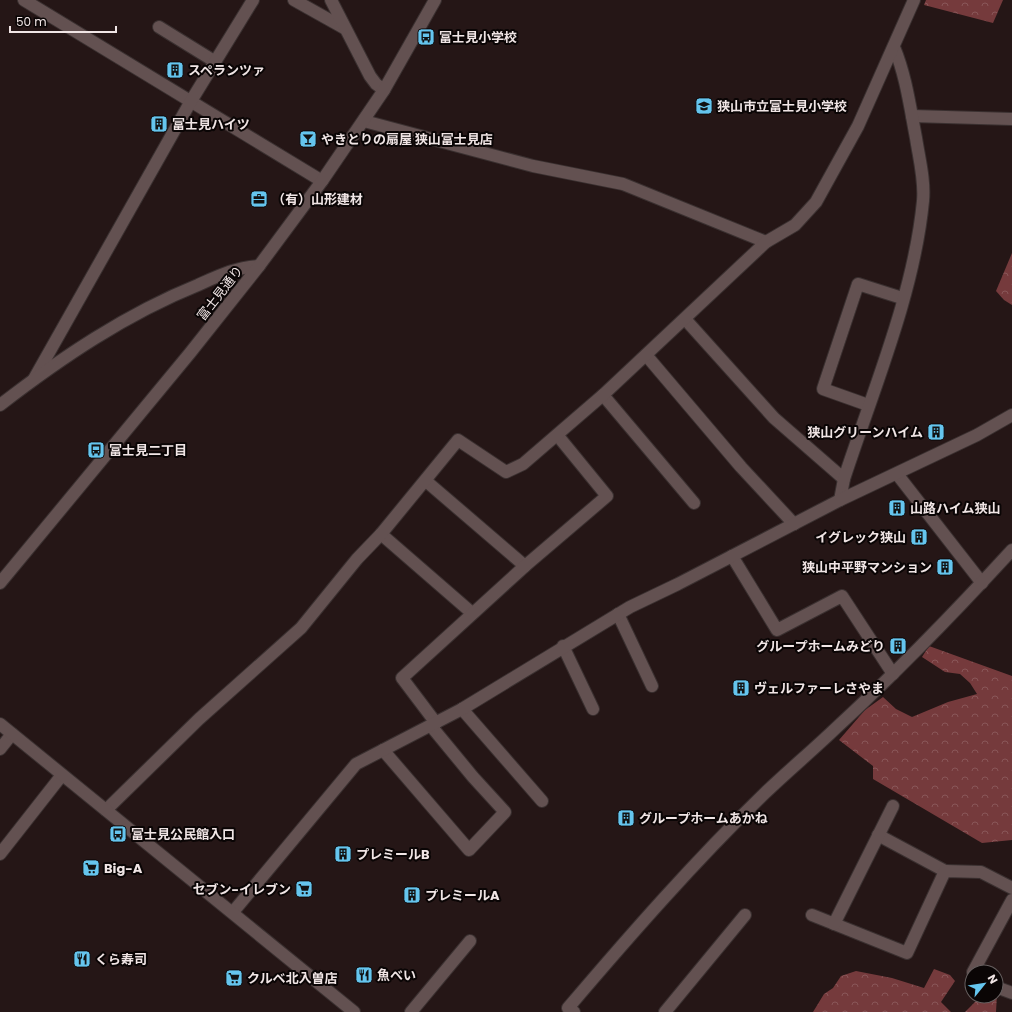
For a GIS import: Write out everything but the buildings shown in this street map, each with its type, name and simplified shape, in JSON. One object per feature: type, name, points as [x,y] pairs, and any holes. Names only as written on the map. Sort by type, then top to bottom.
[{"type":"street","points":[[24,0],[322,181]]},
{"type":"street","points":[[34,379],[214,61],[253,0]]},
{"type":"street","points":[[294,0],[344,28]]},
{"type":"street","points":[[331,0],[344,28],[370,76],[376,84],[384,90]]},
{"type":"street","name":"富士見通り","points":[[0,583],[190,353],[259,266],[364,121],[384,90],[435,0]]},
{"type":"street","points":[[106,810],[199,719],[301,628],[357,559],[381,534],[426,481],[458,440],[506,472],[523,464],[604,396],[766,242],[795,225],[816,202],[858,126],[914,0]]},
{"type":"street","points":[[159,27],[214,61]]},
{"type":"street","points":[[840,500],[844,479],[884,360],[916,254],[923,199],[922,173],[912,116],[902,65],[894,47]]},
{"type":"street","points":[[912,116],[1012,119]]},
{"type":"street","points":[[364,121],[533,166],[623,184],[766,242]]},
{"type":"street","points":[[0,405],[34,379],[124,320],[183,291],[235,269],[259,266]]},
{"type":"street","points":[[868,405],[823,389],[858,284],[902,298]]},
{"type":"street","points":[[685,319],[774,418],[844,479]]},
{"type":"street","points":[[646,355],[741,467],[794,524]]},
{"type":"street","points":[[604,396],[694,503]]},
{"type":"street","points":[[233,912],[356,764],[462,709],[563,646],[618,614],[840,500],[977,435],[1012,415]]},
{"type":"street","points":[[383,750],[469,850],[505,812],[473,778],[433,725],[402,678],[524,566],[607,496],[558,436]]},
{"type":"street","points":[[897,474],[982,583]]},
{"type":"street","points":[[426,481],[524,566]]},
{"type":"street","points":[[381,534],[472,613]]},
{"type":"street","points":[[574,1012],[568,1008],[630,935],[690,869],[775,783],[836,729],[893,674],[982,583],[1012,550]]},
{"type":"street","points":[[732,556],[776,630],[842,596],[893,674]]},
{"type":"street","points":[[618,614],[652,686]]},
{"type":"street","points":[[563,646],[593,709]]},
{"type":"street","points":[[462,709],[542,801]]},
{"type":"street","points":[[0,724],[233,912],[354,1012]]},
{"type":"street","points":[[0,749],[12,734]]},
{"type":"street","points":[[0,854],[62,775]]},
{"type":"street","points":[[834,924],[893,806]]},
{"type":"street","points":[[878,835],[945,871],[981,872],[1012,888]]},
{"type":"street","points":[[812,915],[906,953],[945,871]]},
{"type":"street","points":[[977,964],[1012,900]]},
{"type":"street","points":[[665,1012],[744,915]]},
{"type":"street","points":[[411,1012],[470,941]]},
{"type":"green space","points":[[926,0],[1003,0],[993,23],[924,5]]},
{"type":"green space","points":[[1012,253],[1012,305],[1004,300],[996,291]]},
{"type":"green space","points":[[929,646],[1012,676],[1012,840],[982,843],[873,779],[873,766],[839,740],[865,710],[883,697],[896,709],[912,717],[948,702],[977,694],[970,683],[960,674],[945,672],[922,657]]},
{"type":"green space","points":[[934,969],[950,975],[955,981],[941,1002],[951,1012],[813,1012],[824,994],[833,988],[841,976],[856,971],[892,978],[924,988]]},
{"type":"green space","points":[[973,1004],[996,1004],[996,1012],[965,1012]]},
{"type":"place","name":"富士見小学校","points":[[426,37]]},
{"type":"place","name":"スペランツァ","points":[[175,70]]},
{"type":"place","name":"狭山市立富士見小学校","points":[[704,106]]},
{"type":"place","name":"富士見ハイツ","points":[[159,124]]},
{"type":"place","name":"やきとりの扇屋 狭山富士見店","points":[[308,139]]},
{"type":"place","name":"（有）山形建材","points":[[259,199]]},
{"type":"place","name":"狭山グリーンハイム","points":[[936,432]]},
{"type":"place","name":"富士見二丁目","points":[[96,450]]},
{"type":"place","name":"山路ハイム狭山","points":[[897,508]]},
{"type":"place","name":"イグレック狭山","points":[[919,537]]},
{"type":"place","name":"狭山中平野マンション","points":[[945,567]]},
{"type":"place","name":"グループホームみどり","points":[[898,646]]},
{"type":"place","name":"ヴェルファーレさやま","points":[[741,688]]},
{"type":"place","name":"グループホームあかね","points":[[626,818]]},
{"type":"place","name":"富士見公民館入口","points":[[118,834]]},
{"type":"place","name":"プレミールB","points":[[343,854]]},
{"type":"place","name":"Big-A","points":[[91,868]]},
{"type":"place","name":"セブン-イレブン","points":[[304,889]]},
{"type":"place","name":"プレミールA","points":[[412,895]]},
{"type":"place","name":"くら寿司","points":[[82,959]]},
{"type":"place","name":"魚べい","points":[[364,975]]},
{"type":"place","name":"クルベ北入曽店","points":[[234,978]]}]
